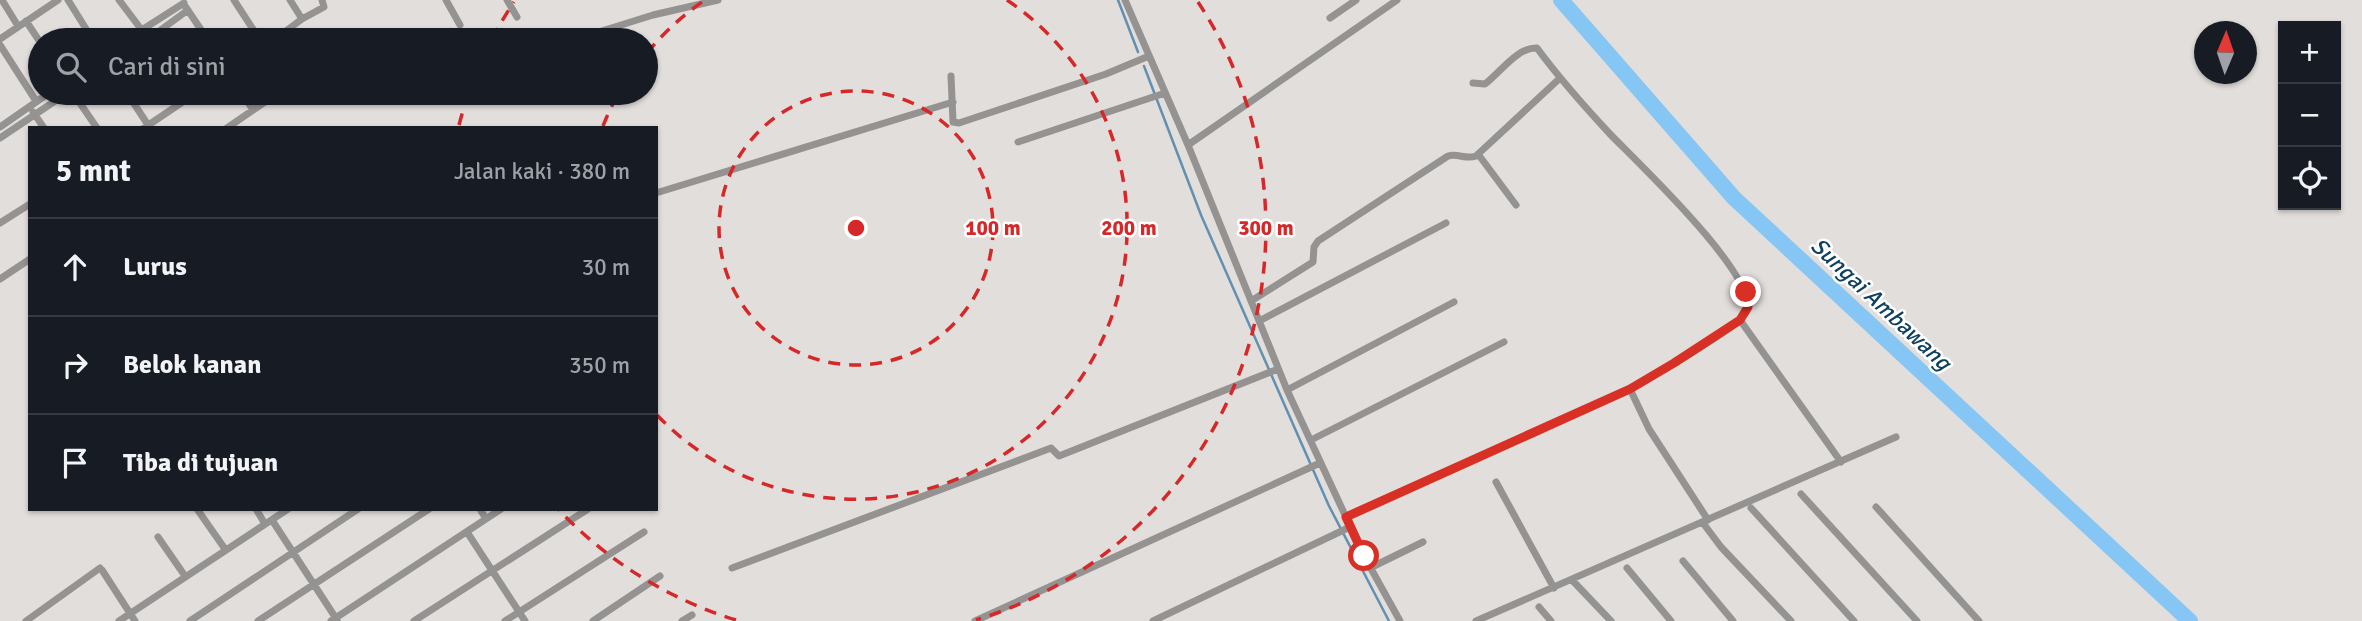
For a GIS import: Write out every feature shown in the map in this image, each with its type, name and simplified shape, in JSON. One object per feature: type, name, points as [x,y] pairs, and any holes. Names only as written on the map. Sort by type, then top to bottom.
[{"type":"street","points":[[2,0],[18,26]]},
{"type":"street","points":[[0,39],[58,0]]},
{"type":"street","points":[[68,0],[86,28]]},
{"type":"street","points":[[119,0],[140,28]]},
{"type":"street","points":[[234,0],[252,28]]},
{"type":"street","points":[[290,0],[302,19]]},
{"type":"street","points":[[290,28],[324,6],[322,0]]},
{"type":"street","points":[[446,0],[460,25]]},
{"type":"street","points":[[507,0],[517,17]]},
{"type":"street","points":[[611,28],[718,0]]},
{"type":"street","points":[[1125,0],[1188,145],[1287,390],[1370,568],[1400,621]]},
{"type":"street","points":[[1330,18],[1356,0]]},
{"type":"street","points":[[1188,145],[1397,0]]},
{"type":"street","points":[[145,28],[184,4]]},
{"type":"street","points":[[161,28],[184,4]]},
{"type":"street","points":[[184,4],[200,28]]},
{"type":"street","points":[[26,21],[31,28]]},
{"type":"street","points":[[0,45],[28,89]]},
{"type":"street","points":[[1346,517],[1630,389],[1740,320],[1748,307],[1746,292],[1712,241],[1559,79],[1537,48],[1532,47],[1516,56],[1485,84],[1474,83]]},
{"type":"street","points":[[951,76],[953,122],[959,124],[1105,74],[1149,56]]},
{"type":"street","points":[[1251,301],[1313,262],[1314,247],[1318,241],[1448,156],[1470,158],[1478,154],[1559,79]]},
{"type":"street","points":[[1018,142],[1166,93]]},
{"type":"street","points":[[658,191],[953,102]]},
{"type":"street","points":[[0,138],[49,105]]},
{"type":"street","points":[[81,105],[96,126]]},
{"type":"street","points":[[134,105],[145,126]]},
{"type":"street","points":[[147,126],[174,105]]},
{"type":"street","points":[[250,105],[253,110]]},
{"type":"street","points":[[230,126],[260,105]]},
{"type":"street","points":[[0,127],[29,106],[43,126]]},
{"type":"street","points":[[1478,154],[1516,205]]},
{"type":"street","points":[[0,223],[28,205]]},
{"type":"street","points":[[1259,321],[1446,223]]},
{"type":"street","points":[[0,279],[28,260]]},
{"type":"street","points":[[1287,390],[1454,302]]},
{"type":"street","points":[[1740,320],[1841,462]]},
{"type":"street","points":[[1311,440],[1504,342]]},
{"type":"street","points":[[732,568],[1051,448],[1059,456],[1278,369]]},
{"type":"street","points":[[1630,389],[1649,429],[1721,547],[1791,621]]},
{"type":"street","points":[[1476,621],[1896,437]]},
{"type":"street","points":[[975,621],[1320,463]]},
{"type":"street","points":[[1496,482],[1554,588]]},
{"type":"street","points":[[1801,494],[1917,621]]},
{"type":"street","points":[[1876,507],[1979,621]]},
{"type":"street","points":[[1751,508],[1854,621]]},
{"type":"street","points":[[198,511],[225,549]]},
{"type":"street","points":[[258,511],[292,552],[335,620],[497,511]]},
{"type":"street","points":[[119,621],[285,511]]},
{"type":"street","points":[[190,621],[355,511]]},
{"type":"street","points":[[258,621],[426,511]]},
{"type":"street","points":[[481,511],[486,519]]},
{"type":"street","points":[[414,621],[585,511]]},
{"type":"street","points":[[1153,621],[1350,527]]},
{"type":"street","points":[[467,532],[525,621]]},
{"type":"street","points":[[505,621],[644,532]]},
{"type":"street","points":[[159,537],[185,576]]},
{"type":"street","points":[[1370,568],[1423,542]]},
{"type":"street","points":[[1683,561],[1733,621]]},
{"type":"street","points":[[1627,568],[1671,621]]},
{"type":"street","points":[[26,621],[101,569],[135,621]]},
{"type":"street","points":[[593,621],[660,576]]},
{"type":"street","points":[[1572,580],[1611,621]]},
{"type":"street","points":[[1539,607],[1551,621]]},
{"type":"street","points":[[682,621],[692,615]]},
{"type":"waterway","points":[[1118,0],[1138,52]]},
{"type":"waterway","name":"Sungai Ambawang","points":[[1561,0],[1734,198],[2190,621]]},
{"type":"waterway","points":[[1144,66],[1201,215],[1329,506],[1389,621]]},
{"type":"route","points":[[1364,556],[1346,517],[1630,389],[1740,320],[1748,307],[1746,292]]}]
